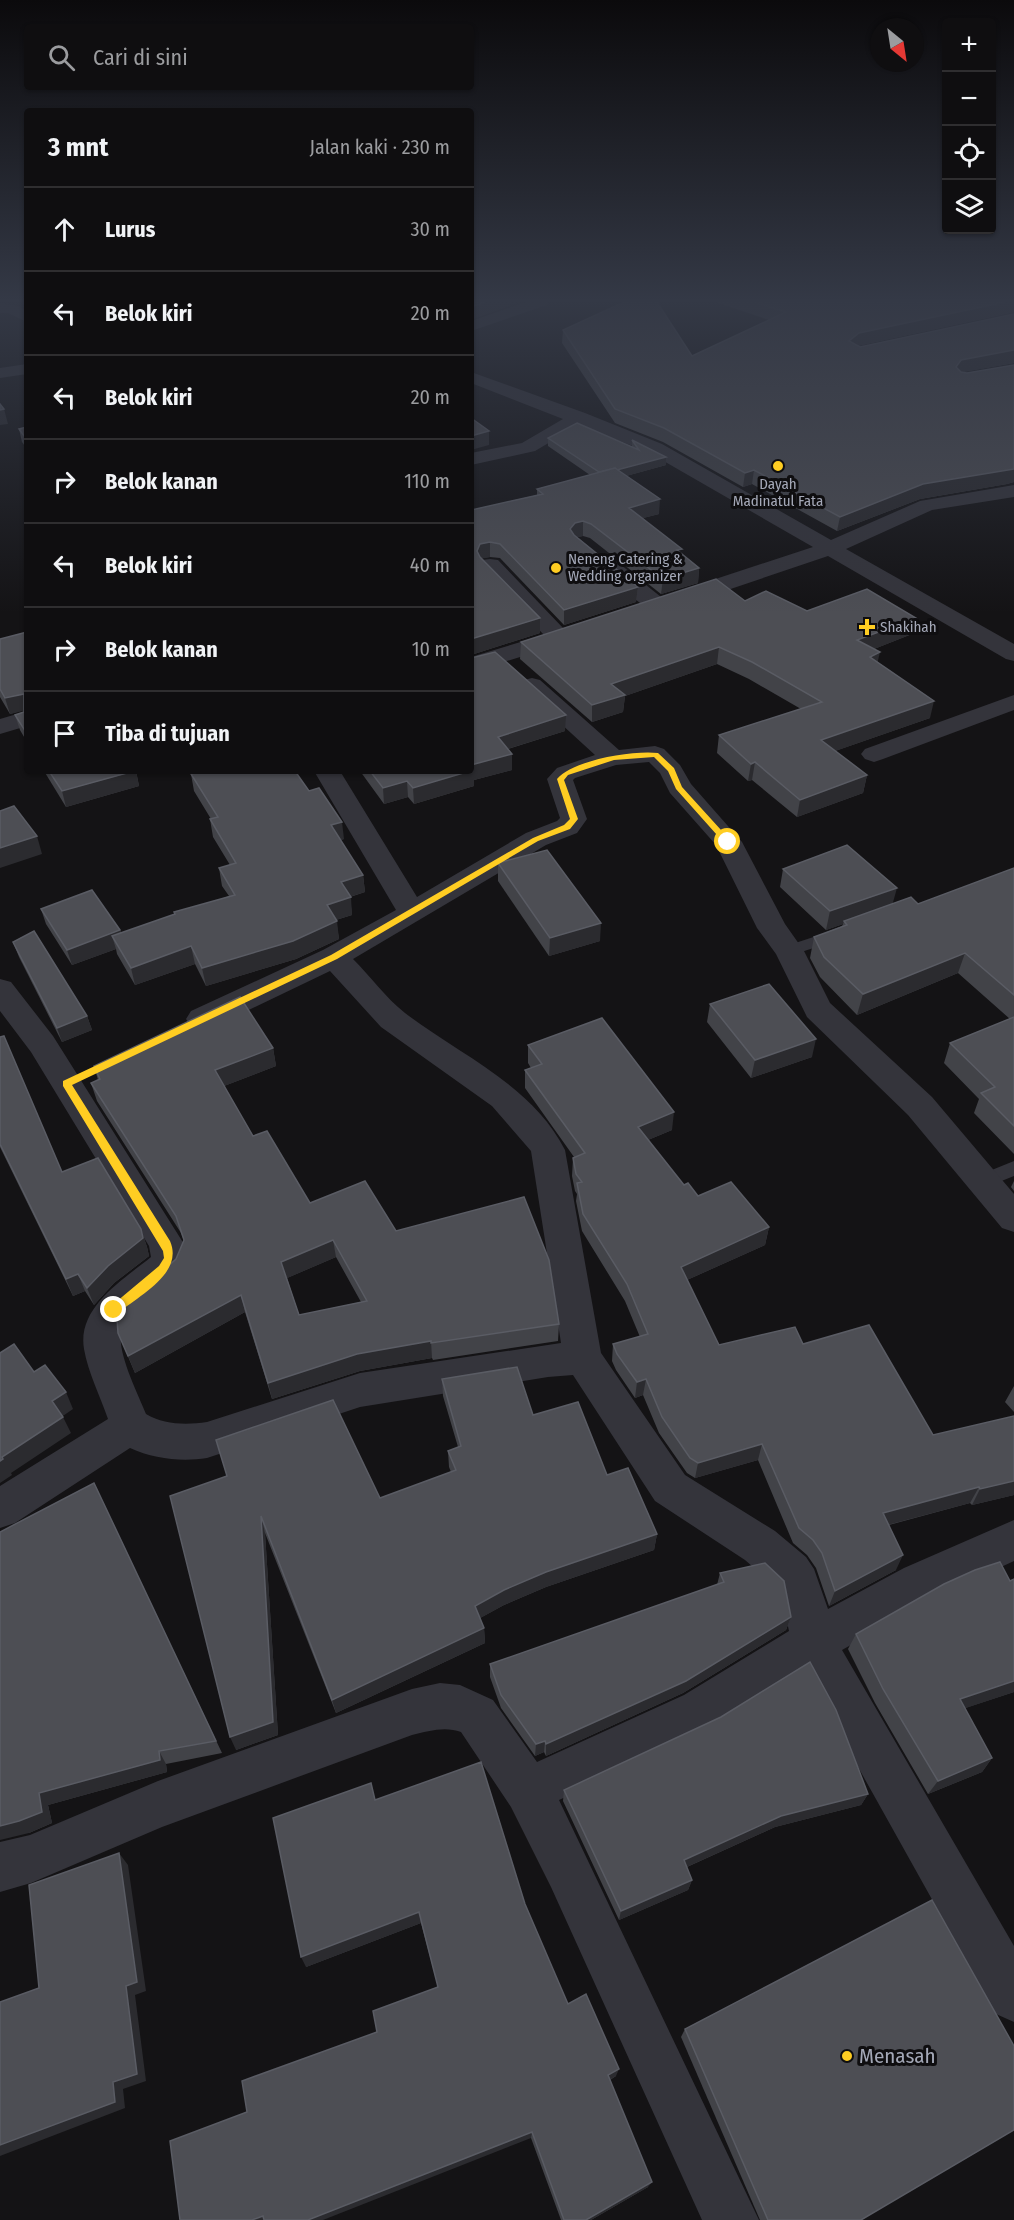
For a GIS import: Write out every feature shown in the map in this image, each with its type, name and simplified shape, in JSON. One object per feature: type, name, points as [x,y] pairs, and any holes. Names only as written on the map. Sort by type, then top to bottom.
[{"type":"street","points":[[548,406],[655,448],[1014,654]]},
{"type":"street","points":[[474,458],[528,447],[579,417]]},
{"type":"street","points":[[636,613],[828,549],[927,505],[1014,491]]},
{"type":"street","points":[[591,551],[658,606]]},
{"type":"street","points":[[490,565],[560,638]]},
{"type":"street","points":[[983,636],[1014,627]]},
{"type":"street","points":[[474,664],[582,631]]},
{"type":"street","points":[[501,657],[613,758]]},
{"type":"street","points":[[874,754],[1014,702]]},
{"type":"street","points":[[182,1028],[334,957],[536,840],[567,827],[574,819],[560,779],[566,774],[613,758],[647,753],[656,754],[671,770],[679,787],[728,842],[772,928],[789,951],[818,1009],[920,1106],[1014,1218]]},
{"type":"street","points":[[329,774],[412,913]]},
{"type":"street","points":[[334,957],[392,1019],[504,1097],[545,1144],[548,1150],[563,1251],[583,1358],[670,1488],[771,1552],[786,1566],[798,1584],[813,1642],[1014,1996]]},
{"type":"street","points":[[0,988],[42,1044],[77,1079],[166,1244],[169,1258],[163,1269],[114,1310],[103,1328],[103,1350],[130,1426],[146,1437],[187,1443],[207,1440],[360,1390],[548,1360],[583,1358]]},
{"type":"street","points":[[0,1509],[130,1426]]},
{"type":"street","points":[[528,1790],[700,1711],[813,1642],[919,1583],[1014,1540]]},
{"type":"street","points":[[0,1867],[31,1859],[158,1805],[412,1712],[440,1706],[460,1708],[477,1716],[528,1790],[568,1870],[731,2220]]},
{"type":"lane","points":[[789,951],[855,927]]},
{"type":"lane","points":[[984,1181],[1014,1168]]},
{"type":"building","points":[[613,406],[1014,406],[1014,469],[923,484],[840,517],[754,470],[745,473],[664,428],[615,409]]},
{"type":"building","points":[[474,420],[489,431],[474,435]]},
{"type":"building","points":[[577,423],[639,450],[632,440],[666,457],[617,470],[615,468],[599,472],[548,438]]},
{"type":"building","points":[[615,468],[660,499],[629,508],[682,549],[677,550],[699,568],[663,579],[591,524],[583,521],[575,523],[570,529],[574,535],[638,587],[564,610],[500,544],[490,542],[480,544],[477,551],[480,557],[540,618],[474,638],[474,509],[543,494],[537,489]]},
{"type":"building","points":[[716,579],[745,601],[766,591],[807,611],[867,589],[916,618],[857,640],[880,652],[870,657],[934,701],[821,740],[867,775],[800,800],[755,762],[751,764],[719,735],[822,702],[752,662],[719,647],[611,684],[625,695],[592,705],[521,642]]},
{"type":"building","points":[[24,633],[24,694],[5,698],[0,689],[0,639]]},
{"type":"building","points":[[495,652],[566,715],[498,737],[512,754],[474,764],[474,657]]},
{"type":"building","points":[[24,712],[24,729],[15,715]]},
{"type":"building","points":[[51,774],[123,774],[62,791]]},
{"type":"building","points":[[191,774],[297,774],[309,791],[319,788],[342,822],[331,825],[363,875],[341,882],[351,897],[327,905],[337,921],[293,941],[202,968],[191,946],[131,968],[112,936],[175,914],[174,912],[235,895],[219,868],[236,863],[210,819],[218,817]]},
{"type":"building","points":[[372,774],[460,774],[413,788],[407,781],[383,788]]},
{"type":"building","points":[[14,806],[37,836],[0,848],[0,811]]},
{"type":"building","points":[[847,845],[897,888],[830,911],[783,869]]},
{"type":"building","points":[[547,850],[601,923],[550,938],[498,863]]},
{"type":"building","points":[[1014,868],[1014,995],[965,953],[863,994],[824,957],[814,937],[847,925],[844,921],[911,897],[918,904]]},
{"type":"building","points":[[92,890],[120,930],[67,950],[41,909]]},
{"type":"building","points":[[34,931],[87,1016],[57,1028],[13,942]]},
{"type":"building","points":[[769,984],[816,1039],[755,1060],[710,1004]]},
{"type":"building","points":[[240,997],[273,1048],[215,1070],[253,1136],[267,1131],[310,1203],[365,1181],[396,1231],[524,1197],[549,1260],[559,1324],[431,1343],[431,1341],[357,1354],[268,1383],[241,1295],[128,1356],[118,1333],[117,1319],[123,1306],[176,1259],[184,1240],[176,1216],[91,1083],[100,1079],[94,1066]],"holes":[[[333,1240],[367,1301],[299,1315],[281,1262]]]},
{"type":"building","points":[[1014,1017],[1014,1126],[981,1093],[995,1087],[950,1043]]},
{"type":"building","points":[[602,1018],[674,1112],[638,1127],[684,1185],[688,1183],[698,1196],[731,1182],[769,1227],[681,1267],[719,1345],[795,1327],[803,1344],[869,1325],[933,1435],[1014,1416],[1014,1481],[980,1489],[979,1487],[883,1513],[903,1555],[835,1591],[822,1553],[813,1540],[799,1528],[762,1444],[698,1463],[690,1458],[662,1417],[646,1379],[637,1382],[617,1354],[613,1344],[648,1334],[627,1284],[583,1214],[577,1183],[582,1182],[576,1174],[573,1158],[585,1153],[525,1070],[542,1064],[528,1045]]},
{"type":"building","points":[[4,1036],[62,1172],[98,1158],[141,1229],[143,1238],[108,1266],[87,1288],[78,1274],[66,1279],[0,1144],[0,1037]]},
{"type":"building","points":[[14,1344],[34,1372],[45,1365],[66,1392],[52,1401],[63,1417],[2,1457],[0,1461],[0,1353]]},
{"type":"building","points":[[517,1367],[533,1415],[578,1402],[607,1475],[628,1468],[657,1534],[546,1572],[504,1590],[475,1606],[484,1628],[332,1700],[261,1516],[273,1722],[230,1737],[170,1496],[227,1476],[216,1440],[333,1400],[380,1498],[456,1470],[448,1451],[461,1446],[442,1379]]},
{"type":"building","points":[[94,1483],[216,1741],[159,1751],[160,1760],[39,1793],[42,1812],[0,1826],[0,1532]]},
{"type":"building","points":[[1000,1562],[1010,1581],[1014,1579],[1014,1681],[960,1699],[992,1758],[938,1781],[883,1689],[856,1634],[944,1584]]},
{"type":"building","points":[[765,1563],[784,1581],[791,1617],[686,1681],[546,1744],[545,1741],[536,1744],[501,1695],[490,1664],[724,1582],[720,1573]]},
{"type":"building","points":[[810,1662],[836,1710],[868,1794],[781,1816],[684,1860],[692,1880],[621,1911],[564,1790],[721,1717]]},
{"type":"building","points":[[481,1762],[525,1904],[568,2004],[586,1994],[619,2069],[608,2075],[652,2182],[586,2220],[564,2220],[532,2132],[308,2220],[264,2220],[263,2216],[252,2220],[180,2220],[170,2141],[247,2112],[242,2081],[377,2032],[373,2011],[438,1987],[419,1912],[301,1957],[273,1818],[371,1783],[375,1800]]},
{"type":"building","points":[[119,1853],[137,1982],[126,1986],[137,2074],[113,2082],[115,2102],[0,2145],[0,2002],[39,1988],[29,1885]]},
{"type":"building","name":"Menasah","points":[[932,1900],[1014,2046],[1014,2130],[861,2220],[768,2220],[685,2029]]},
{"type":"place","name":"Dayah Madinatul Fata","points":[[778,466]]},
{"type":"place","name":"Neneng Catering & Wedding organizer","points":[[556,568]]},
{"type":"place","name":"Shakihah","points":[[867,627]]},
{"type":"place","name":"Menasah","points":[[847,2056]]},
{"type":"route","points":[[114,1310],[163,1269],[169,1258],[168,1251],[166,1244],[66,1084],[334,957],[536,840],[567,827],[574,819],[560,779],[566,774],[613,758],[647,753],[656,754],[671,770],[679,787],[728,842]]}]
